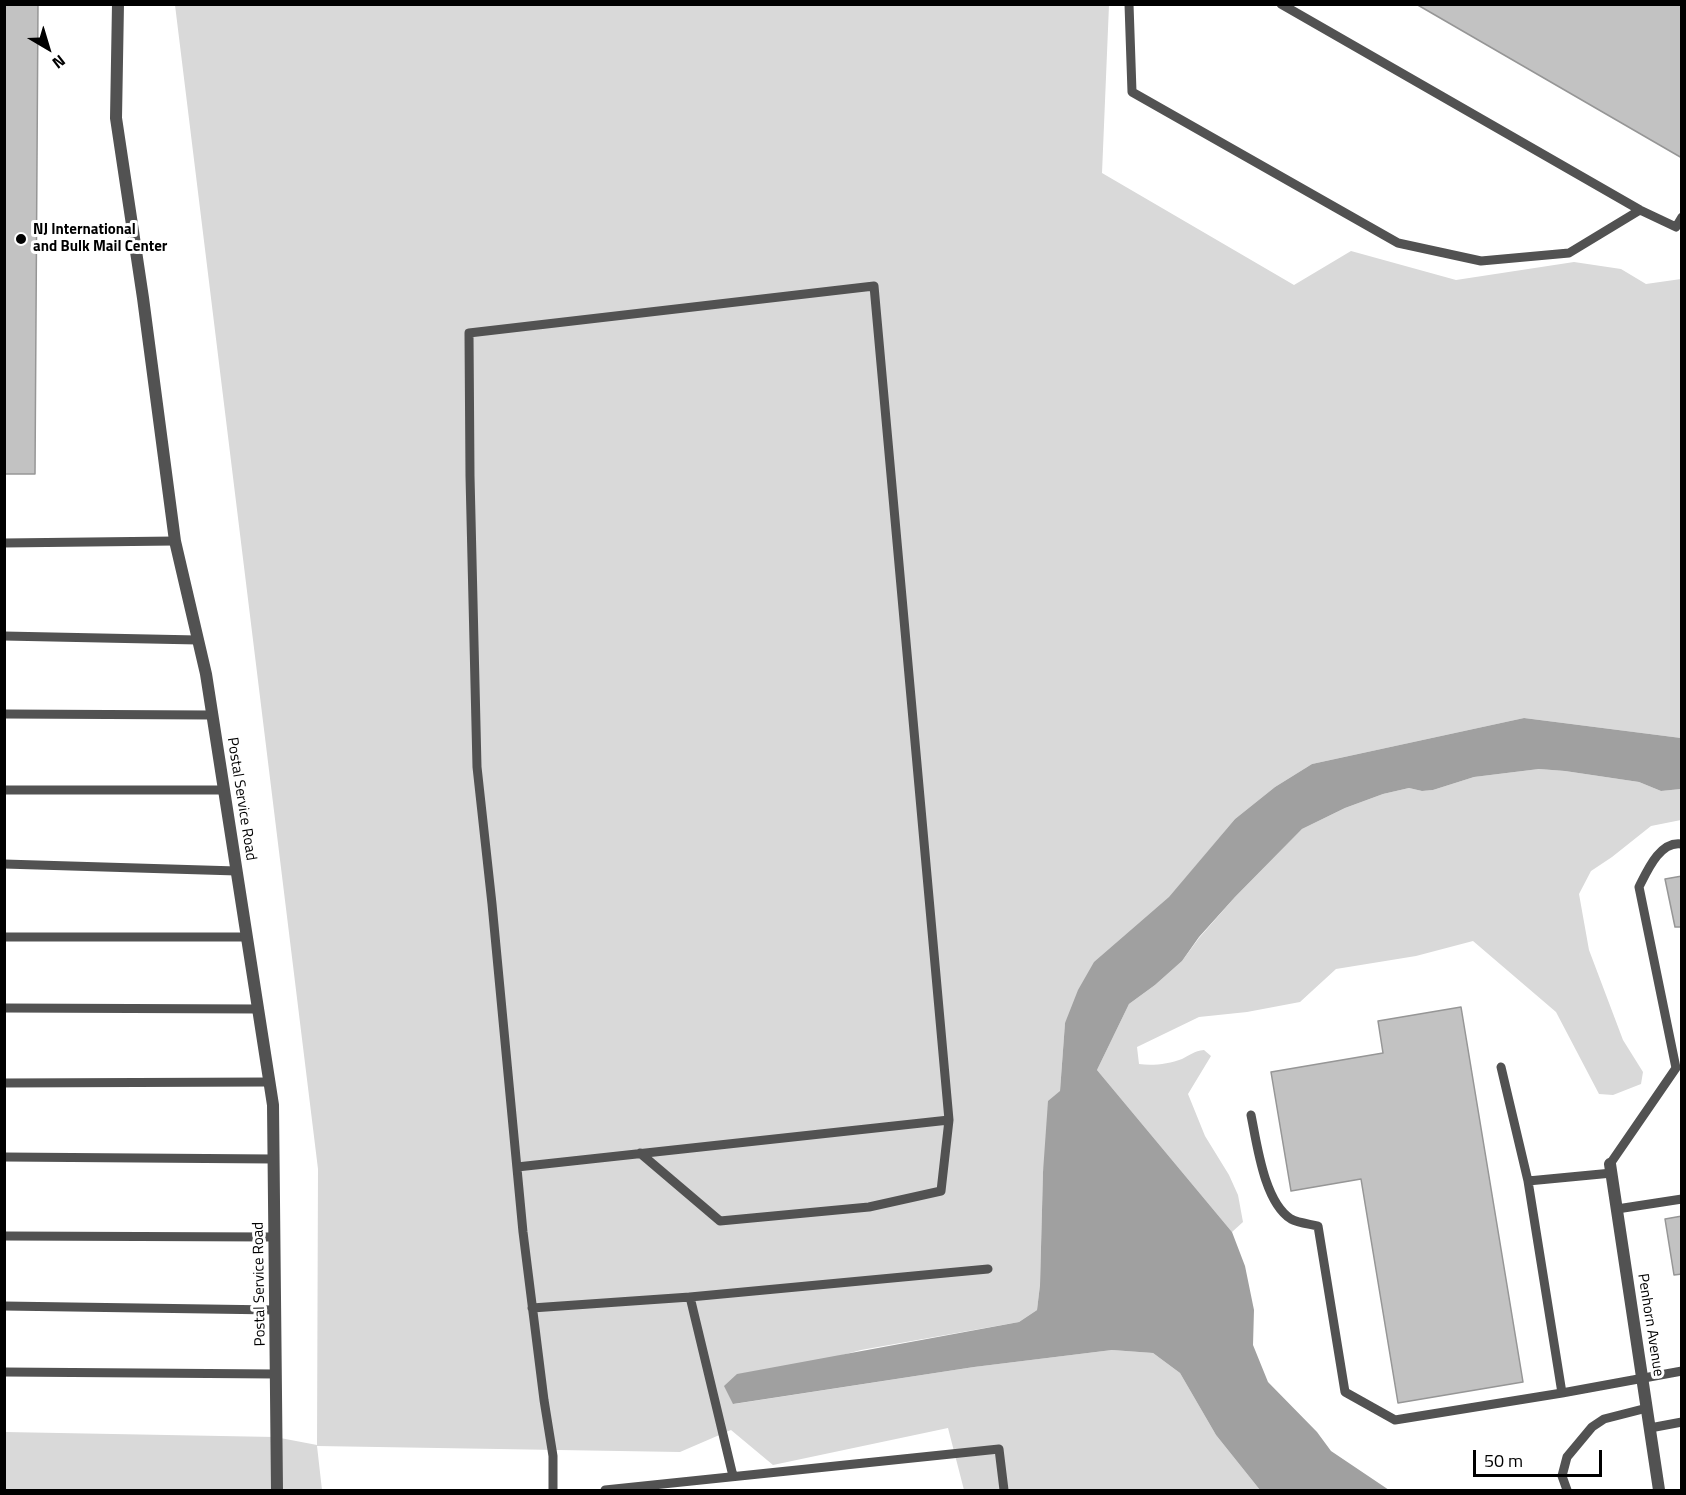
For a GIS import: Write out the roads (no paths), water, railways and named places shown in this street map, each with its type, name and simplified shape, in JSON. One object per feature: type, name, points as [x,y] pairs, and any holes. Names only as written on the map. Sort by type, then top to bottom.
[{"type":"street","name":"Postal Service Road","points":[[118,4],[116,118],[143,298],[175,542],[198,640],[212,715],[273,1105],[277,1491]]},
{"type":"street","name":"Penhorn Avenue","points":[[1611,1169],[1659,1491]]},
{"type":"lane","points":[[1129,4],[1132,92],[1398,243],[1481,261],[1569,253],[1640,210]]},
{"type":"lane","points":[[1281,4],[1640,210],[1679,227],[1682,217]]},
{"type":"lane","points":[[553,1491],[553,1456],[532,1308],[477,767],[469,333],[874,286],[949,1120],[941,1191],[869,1207],[720,1221],[640,1153]]},
{"type":"lane","points":[[4,543],[175,542]]},
{"type":"lane","points":[[4,636],[198,640]]},
{"type":"lane","points":[[4,714],[212,715]]},
{"type":"lane","points":[[4,790],[224,790]]},
{"type":"lane","points":[[1527,1181],[1611,1169],[1678,1065],[1639,886],[1651,863],[1664,848],[1682,843]]},
{"type":"lane","points":[[4,864],[237,871]]},
{"type":"lane","points":[[4,937],[247,937]]},
{"type":"lane","points":[[4,1008],[258,1009]]},
{"type":"lane","points":[[1501,1067],[1527,1181],[1562,1393]]},
{"type":"lane","points":[[4,1083],[269,1082]]},
{"type":"lane","points":[[1251,1115],[1262,1167],[1275,1202],[1291,1219],[1318,1226],[1345,1392],[1395,1420],[1682,1371]]},
{"type":"lane","points":[[517,1167],[949,1120]]},
{"type":"lane","points":[[4,1157],[273,1159]]},
{"type":"lane","points":[[1617,1209],[1682,1199]]},
{"type":"lane","points":[[4,1236],[274,1237]]},
{"type":"lane","points":[[532,1308],[690,1297],[988,1269]]},
{"type":"lane","points":[[690,1297],[733,1476]]},
{"type":"lane","points":[[4,1306],[275,1310]]},
{"type":"lane","points":[[4,1372],[276,1374]]},
{"type":"lane","points":[[1567,1491],[1562,1476],[1568,1457],[1592,1427],[1604,1419],[1647,1408]]},
{"type":"lane","points":[[1650,1428],[1682,1422]]},
{"type":"lane","points":[[605,1491],[999,1449],[1004,1491]]},
{"type":"place","name":"NJ International and Bulk Mail Center","points":[[21,239]]}]
